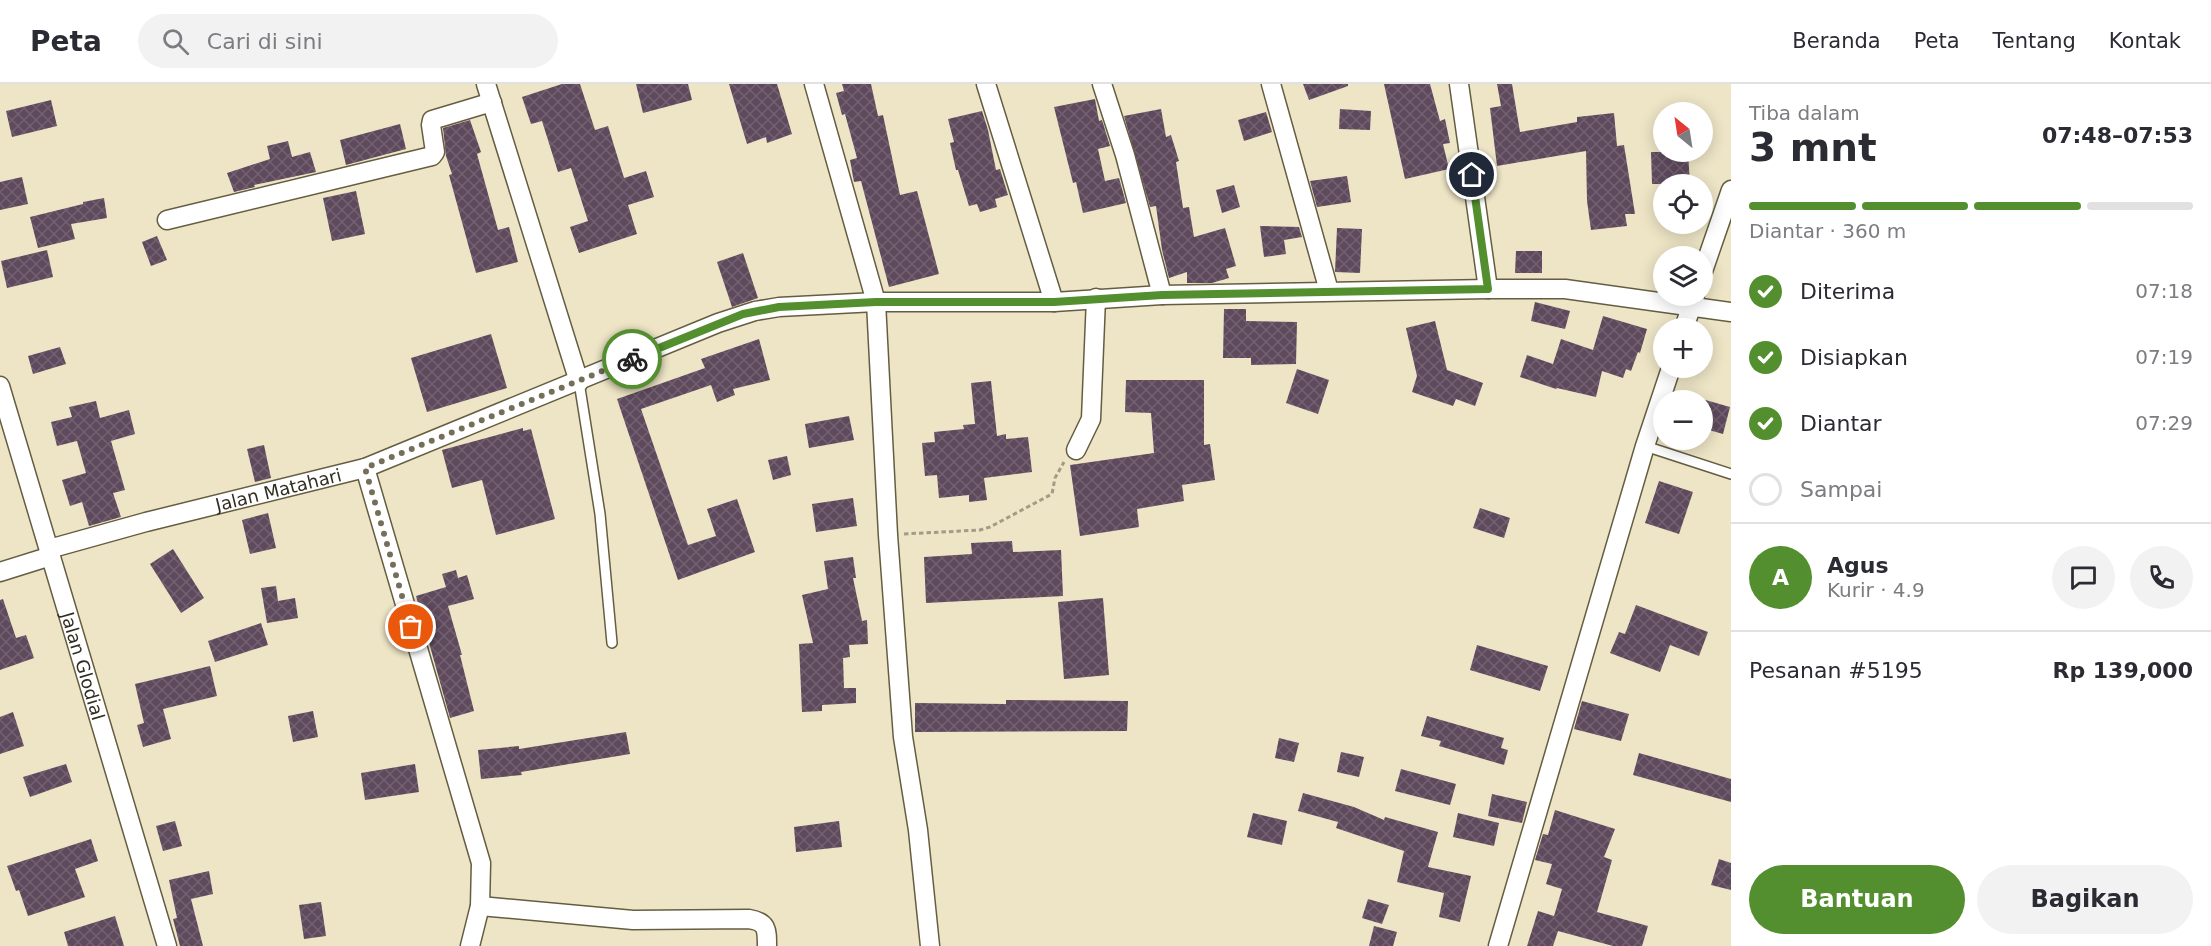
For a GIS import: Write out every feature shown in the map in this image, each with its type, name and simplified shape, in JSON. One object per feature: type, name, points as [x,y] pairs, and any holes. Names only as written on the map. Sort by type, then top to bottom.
[{"type":"street","points":[[814,84],[876,302],[888,535],[903,737],[918,830],[930,946]]},
{"type":"street","points":[[986,84],[1054,302]]},
{"type":"street","points":[[1102,84],[1125,156],[1162,295]]},
{"type":"street","points":[[1271,84],[1329,291]]},
{"type":"street","points":[[1459,84],[1488,289]]},
{"type":"street","points":[[167,220],[432,156],[435,152],[432,120],[489,93],[579,382]]},
{"type":"street","points":[[1712,246],[1731,190]]},
{"type":"street","name":"Jalan Matahari","points":[[0,572],[50,552],[146,522],[365,468],[718,323],[749,313],[779,307],[876,302],[1054,302],[1162,295],[1488,289],[1565,290],[1653,298]]},
{"type":"street","points":[[1076,450],[1091,418],[1096,298]]},
{"type":"street","name":"Jalan Matahari","points":[[1708,306],[1731,312]]},
{"type":"street","points":[[1498,946],[1645,446],[1668,378]]},
{"type":"street","name":"Jalan Glodial","points":[[0,386],[167,946]]},
{"type":"street","points":[[365,468],[481,863],[480,906],[470,946]]},
{"type":"street","points":[[480,906],[633,920],[749,919],[759,921],[765,927],[767,946]]},
{"type":"lane","points":[[579,382],[600,514],[612,643]]},
{"type":"lane","points":[[1645,446],[1731,474]]},
{"type":"path","points":[[888,535],[980,530],[990,527],[1052,494],[1057,471],[1076,450]]},
{"type":"building","points":[[562,84],[580,84],[595,130],[608,126],[624,178],[646,171],[654,197],[628,205],[637,234],[579,253],[570,227],[588,221],[571,168],[558,172],[542,121],[531,124],[522,97]]},
{"type":"building","points":[[636,84],[688,84],[692,100],[643,113]]},
{"type":"building","points":[[729,84],[777,84],[792,134],[767,143],[766,137],[747,144]]},
{"type":"building","points":[[842,84],[871,84],[878,116],[883,115],[900,195],[917,191],[939,274],[889,287],[861,181],[854,182],[850,160],[857,158],[845,114],[842,115],[836,93],[844,91]]},
{"type":"building","points":[[1303,84],[1348,84],[1348,86],[1309,100]]},
{"type":"building","points":[[1384,84],[1430,84],[1440,121],[1445,119],[1450,143],[1443,144],[1449,169],[1405,179]]},
{"type":"building","points":[[1497,84],[1512,84],[1520,132],[1577,122],[1577,117],[1614,113],[1617,146],[1624,145],[1635,214],[1625,214],[1627,226],[1591,230],[1587,201],[1586,151],[1497,166],[1490,108],[1501,106]]},
{"type":"building","points":[[1095,99],[1099,121],[1102,120],[1110,146],[1098,149],[1105,181],[1119,178],[1126,203],[1083,213],[1054,107]]},
{"type":"building","points":[[51,100],[57,126],[12,137],[6,111]]},
{"type":"building","points":[[1161,109],[1166,137],[1171,135],[1179,161],[1176,162],[1183,208],[1189,207],[1194,237],[1225,228],[1236,266],[1226,269],[1229,278],[1212,283],[1187,283],[1187,272],[1169,278],[1162,250],[1156,206],[1150,207],[1124,116]]},
{"type":"building","points":[[1340,109],[1371,111],[1370,130],[1339,129]]},
{"type":"building","points":[[982,111],[996,170],[1000,169],[1008,195],[995,199],[997,207],[980,212],[977,204],[969,206],[958,170],[956,170],[950,143],[954,142],[948,119]]},
{"type":"building","points":[[1266,112],[1272,132],[1244,141],[1238,120]]},
{"type":"building","points":[[470,120],[481,152],[477,154],[498,230],[509,227],[518,262],[476,273],[449,175],[452,174],[446,156],[443,128]]},
{"type":"building","points":[[400,124],[406,149],[346,165],[340,140]]},
{"type":"building","points":[[288,141],[292,157],[310,152],[316,172],[254,185],[255,187],[234,192],[227,173],[270,159],[267,146]]},
{"type":"building","points":[[1651,152],[1653,152],[1653,162],[1689,162],[1689,174],[1653,174],[1652,184]]},
{"type":"building","points":[[1347,176],[1351,202],[1317,207],[1310,181]]},
{"type":"building","points":[[22,177],[28,204],[0,210],[0,182]]},
{"type":"building","points":[[1234,185],[1240,207],[1222,213],[1216,190]]},
{"type":"building","points":[[356,191],[365,234],[332,241],[323,198]]},
{"type":"building","points":[[104,198],[107,218],[71,224],[75,239],[38,248],[30,217]]},
{"type":"building","points":[[1260,226],[1299,227],[1302,237],[1284,240],[1286,254],[1264,257]]},
{"type":"building","points":[[1337,228],[1362,229],[1360,273],[1335,272]]},
{"type":"building","points":[[157,236],[167,260],[151,266],[142,242]]},
{"type":"building","points":[[47,250],[53,277],[7,288],[1,261]]},
{"type":"building","points":[[1516,251],[1542,251],[1542,273],[1515,273]]},
{"type":"building","points":[[743,253],[758,298],[732,307],[717,262]]},
{"type":"building","points":[[1535,302],[1570,311],[1565,329],[1531,321]]},
{"type":"building","points":[[1224,309],[1246,309],[1246,321],[1297,322],[1296,364],[1251,365],[1251,358],[1223,358]]},
{"type":"building","points":[[1603,316],[1647,329],[1640,353],[1638,352],[1631,371],[1626,369],[1623,378],[1602,371],[1596,397],[1556,389],[1520,377],[1527,355],[1553,364],[1561,339],[1593,350]]},
{"type":"building","points":[[1435,321],[1447,370],[1483,383],[1475,406],[1456,399],[1453,406],[1412,392],[1417,376],[1406,328]]},
{"type":"building","points":[[491,334],[507,388],[427,412],[411,358]]},
{"type":"building","points":[[759,339],[770,380],[733,389],[735,395],[717,402],[711,385],[641,409],[688,545],[716,536],[707,509],[737,499],[755,552],[678,580],[617,399],[705,368],[701,359]]},
{"type":"building","points":[[60,347],[66,364],[33,374],[28,356]]},
{"type":"building","points":[[1297,369],[1329,380],[1318,414],[1286,403]]},
{"type":"building","points":[[1126,380],[1204,380],[1204,445],[1210,444],[1215,480],[1182,485],[1184,501],[1137,509],[1139,527],[1080,536],[1070,465],[1154,453],[1151,413],[1125,412]]},
{"type":"building","points":[[991,381],[997,436],[1006,434],[1006,439],[1028,437],[1032,472],[984,478],[987,500],[969,502],[969,495],[939,498],[937,475],[925,476],[922,443],[935,442],[934,432],[964,429],[963,425],[975,424],[971,383]]},
{"type":"building","points":[[96,401],[100,418],[129,410],[135,434],[111,441],[125,490],[113,493],[121,517],[89,526],[82,502],[70,506],[62,480],[86,473],[77,441],[57,446],[51,422],[72,417],[69,407]]},
{"type":"building","points":[[1713,402],[1730,407],[1723,434],[1713,431]]},
{"type":"building","points":[[849,416],[854,440],[809,448],[805,424]]},
{"type":"building","points":[[523,428],[523,431],[531,429],[555,519],[496,535],[482,480],[452,488],[442,450]]},
{"type":"building","points":[[264,445],[271,478],[255,482],[247,449]]},
{"type":"building","points":[[787,456],[791,475],[773,480],[768,460]]},
{"type":"building","points":[[1659,481],[1693,492],[1679,534],[1645,523]]},
{"type":"building","points":[[853,498],[857,526],[816,532],[812,504]]},
{"type":"building","points":[[1480,508],[1510,518],[1504,538],[1473,528]]},
{"type":"building","points":[[268,513],[276,548],[250,554],[242,520]]},
{"type":"building","points":[[1012,541],[1013,552],[1061,550],[1063,596],[926,603],[924,557],[972,554],[971,543]]},
{"type":"building","points":[[173,549],[204,598],[181,613],[150,564]]},
{"type":"building","points":[[853,557],[856,578],[853,578],[862,621],[867,620],[868,644],[849,645],[850,657],[843,658],[844,688],[856,688],[856,703],[822,705],[822,711],[802,712],[799,644],[813,643],[802,595],[828,589],[824,561]]},
{"type":"building","points":[[456,570],[458,578],[467,575],[474,599],[448,606],[462,655],[460,655],[474,711],[450,718],[416,596],[446,587],[442,574]]},
{"type":"building","points":[[276,586],[278,601],[295,598],[298,618],[267,623],[261,588]]},
{"type":"building","points":[[1103,598],[1109,675],[1064,679],[1058,602]]},
{"type":"building","points":[[3,599],[16,638],[26,635],[34,658],[0,670],[0,600]]},
{"type":"building","points":[[1636,605],[1708,632],[1699,656],[1670,645],[1660,672],[1610,653],[1619,632],[1625,634]]},
{"type":"building","points":[[261,623],[268,645],[215,662],[208,641]]},
{"type":"building","points":[[1477,645],[1548,666],[1540,691],[1470,670]]},
{"type":"building","points":[[210,666],[217,696],[163,709],[171,739],[143,747],[137,725],[144,723],[135,684]]},
{"type":"building","points":[[1006,700],[1128,701],[1127,731],[915,732],[915,703],[1006,704]]},
{"type":"building","points":[[1582,701],[1629,714],[1621,741],[1574,729]]},
{"type":"building","points":[[313,711],[318,737],[293,742],[288,716]]},
{"type":"building","points":[[13,712],[24,746],[0,754],[0,717]]},
{"type":"building","points":[[1427,716],[1504,738],[1501,748],[1508,750],[1504,765],[1439,746],[1441,741],[1421,736]]},
{"type":"building","points":[[626,732],[630,754],[521,772],[522,775],[481,779],[478,750],[519,746],[519,749]]},
{"type":"building","points":[[1279,738],[1299,743],[1294,762],[1275,758]]},
{"type":"building","points":[[1341,752],[1364,757],[1359,777],[1337,772]]},
{"type":"building","points":[[1639,753],[1731,779],[1731,802],[1633,775]]},
{"type":"building","points":[[66,764],[72,782],[30,797],[23,777]]},
{"type":"building","points":[[415,764],[419,792],[365,800],[361,773]]},
{"type":"building","points":[[1401,769],[1456,784],[1450,805],[1395,791]]},
{"type":"building","points":[[1303,793],[1354,807],[1384,820],[1385,817],[1438,832],[1428,867],[1471,876],[1460,922],[1439,917],[1444,893],[1397,882],[1404,851],[1336,828],[1338,822],[1298,811]]},
{"type":"building","points":[[1492,794],[1527,802],[1522,823],[1488,816]]},
{"type":"building","points":[[1555,810],[1615,829],[1604,857],[1612,860],[1597,912],[1648,926],[1642,946],[1613,946],[1558,931],[1553,946],[1527,946],[1538,911],[1554,916],[1562,889],[1546,884],[1552,864],[1535,860],[1543,834],[1548,835]]},
{"type":"building","points":[[1253,813],[1287,821],[1282,845],[1247,837]]},
{"type":"building","points":[[1458,813],[1499,823],[1494,846],[1453,837]]},
{"type":"building","points":[[175,821],[182,846],[163,851],[156,826]]},
{"type":"building","points":[[839,821],[842,847],[796,852],[794,827]]},
{"type":"building","points":[[91,839],[98,861],[75,869],[85,897],[28,916],[7,866]]},
{"type":"building","points":[[1719,859],[1731,863],[1731,890],[1711,885]]},
{"type":"building","points":[[209,871],[213,894],[191,899],[203,946],[180,946],[173,919],[177,918],[169,880]]},
{"type":"building","points":[[1368,899],[1389,905],[1382,924],[1362,918]]},
{"type":"building","points":[[321,902],[326,936],[304,939],[299,905]]},
{"type":"building","points":[[115,916],[124,946],[68,946],[64,932]]},
{"type":"building","points":[[1374,926],[1397,932],[1393,946],[1369,946]]},
{"type":"way so far","points":[[411,627],[365,468],[632,359]]},
{"type":"route","points":[[632,359],[743,314],[779,307],[876,302],[1054,302],[1162,295],[1488,289],[1472,175]]}]
